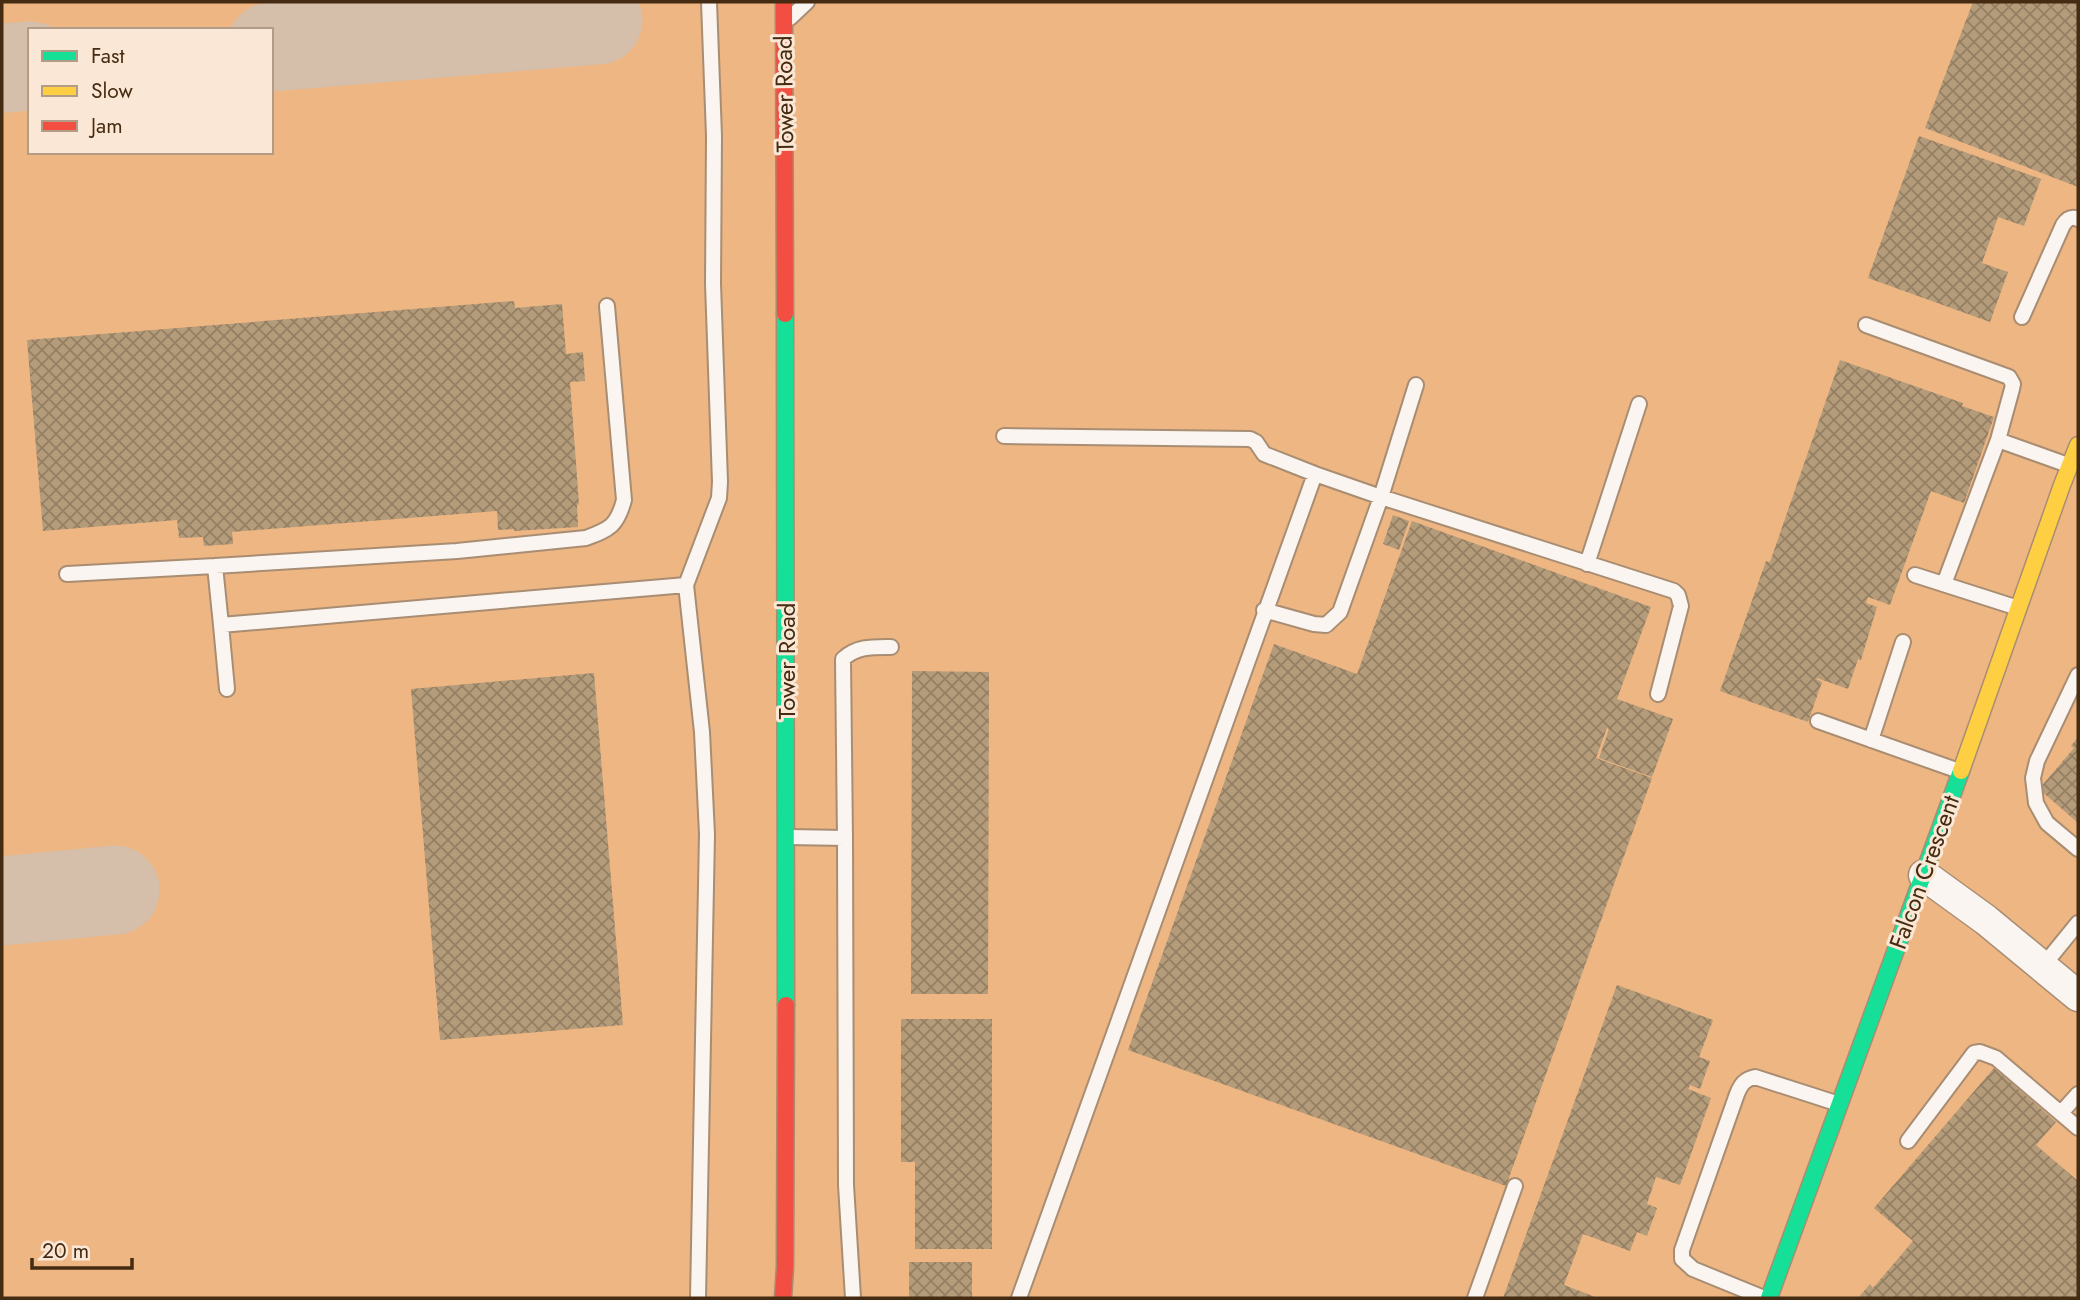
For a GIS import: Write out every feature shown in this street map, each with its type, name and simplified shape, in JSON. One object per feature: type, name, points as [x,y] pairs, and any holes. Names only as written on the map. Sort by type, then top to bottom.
[{"type":"street","name":"Tower Road","points":[[783,1298],[788,837],[784,2]]},
{"type":"street","name":"Falcon Crescent","points":[[1767,1298],[1924,875],[2019,609],[2066,488],[2069,466],[2078,445]]},
{"type":"street","points":[[1924,875],[1986,920],[2078,996]]},
{"type":"lane","points":[[698,1298],[707,834],[702,732],[686,585],[719,498],[720,482],[713,284],[715,136],[709,2]]},
{"type":"lane","name":"Tower Road","points":[[784,23],[807,2]]},
{"type":"lane","points":[[2022,317],[2063,225],[2068,219],[2078,219]]},
{"type":"lane","points":[[67,574],[457,551],[586,538],[605,531],[615,523],[624,500],[607,306]]},
{"type":"lane","points":[[1866,325],[2009,377],[2013,384],[1998,440],[1944,584]]},
{"type":"lane","points":[[1265,610],[1326,625],[1340,612],[1381,497],[1416,385]]},
{"type":"lane","points":[[1587,564],[1639,404]]},
{"type":"lane","points":[[1004,436],[1253,440],[1264,454],[1315,474],[1674,591],[1681,600],[1681,606],[1658,694]]},
{"type":"lane","points":[[1998,440],[2069,466]]},
{"type":"lane","points":[[1019,1298],[1315,474]]},
{"type":"lane","points":[[215,566],[227,689]]},
{"type":"lane","points":[[1916,575],[2019,609]]},
{"type":"lane","points":[[221,625],[686,585]]},
{"type":"lane","points":[[1871,740],[1903,642]]},
{"type":"lane","points":[[853,1298],[846,1185],[843,659],[866,647],[891,647]]},
{"type":"lane","points":[[2078,675],[2037,761],[2033,778],[2036,803],[2047,823],[2078,849]]},
{"type":"lane","points":[[1818,721],[1961,771]]},
{"type":"lane","points":[[788,837],[845,838]]},
{"type":"lane","points":[[2043,966],[2078,923]]},
{"type":"lane","points":[[1908,1142],[1974,1053],[1980,1052],[1996,1058],[2078,1128]]},
{"type":"lane","points":[[1767,1298],[1693,1269],[1682,1259],[1682,1250],[1737,1094],[1741,1084],[1748,1078],[1755,1077],[1840,1104]]},
{"type":"lane","points":[[2061,1113],[2078,1094]]},
{"type":"lane","points":[[1475,1298],[1516,1186]]},
{"type":"shaded area","points":[[2,2],[2078,2],[2078,1298],[2,1298]]},
{"type":"building","points":[[1973,2],[2078,2],[2078,187],[1925,128]]},
{"type":"building","points":[[1919,136],[2041,179],[2024,226],[1998,217],[1982,263],[2008,272],[1990,322],[1868,278]]},
{"type":"building","points":[[514,301],[515,308],[562,304],[566,354],[583,352],[585,381],[570,382],[579,504],[578,527],[498,530],[497,511],[232,532],[233,544],[204,546],[203,537],[179,538],[177,520],[43,531],[27,340]]},
{"type":"building","points":[[1840,360],[1963,403],[1962,406],[1994,417],[1964,503],[1931,491],[1890,605],[1868,597],[1866,603],[1877,607],[1861,660],[1858,659],[1848,689],[1817,678],[1822,682],[1808,722],[1720,691],[1766,561],[1770,562]]},
{"type":"building","points":[[1393,515],[1409,521],[1399,550],[1383,544]]},
{"type":"building","points":[[1412,521],[1651,607],[1617,699],[1673,719],[1652,777],[1599,758],[1609,729],[1607,728],[1596,758],[1652,778],[1506,1186],[1128,1050],[1274,644],[1357,674]]},
{"type":"building","points":[[912,671],[989,672],[988,994],[911,994]]},
{"type":"building","points":[[594,673],[623,1025],[440,1040],[411,689]]},
{"type":"building","points":[[2078,737],[2078,823],[2039,789],[2074,748],[2071,746]]},
{"type":"building","points":[[1617,985],[1713,1020],[1699,1057],[1710,1061],[1700,1089],[1690,1085],[1688,1089],[1711,1098],[1680,1185],[1656,1177],[1647,1204],[1657,1208],[1647,1236],[1637,1232],[1630,1251],[1583,1234],[1564,1285],[1598,1298],[1503,1298]]},
{"type":"building","points":[[901,1019],[992,1019],[992,1249],[915,1249],[915,1162],[901,1162]]},
{"type":"building","points":[[1994,1068],[2056,1122],[2036,1145],[2078,1181],[2078,1298],[1858,1298],[1870,1284],[1873,1288],[1913,1241],[1874,1208]]},
{"type":"building","points":[[909,1262],[972,1262],[972,1298],[909,1298]]},
{"type":"taxiway","points":[[273,47],[598,20]]},
{"type":"taxiway","points":[[2,68],[28,66]]},
{"type":"taxiway","points":[[2,901],[115,890]]},
{"type":"traffic: fast","points":[[785,314],[786,1005]]},
{"type":"traffic: fast","points":[[1769,1298],[1961,771]]},
{"type":"traffic: slow","points":[[1961,771],[2078,445]]},
{"type":"traffic: jam","points":[[784,2],[785,314]]},
{"type":"traffic: jam","points":[[783,1298],[786,1005]]}]
